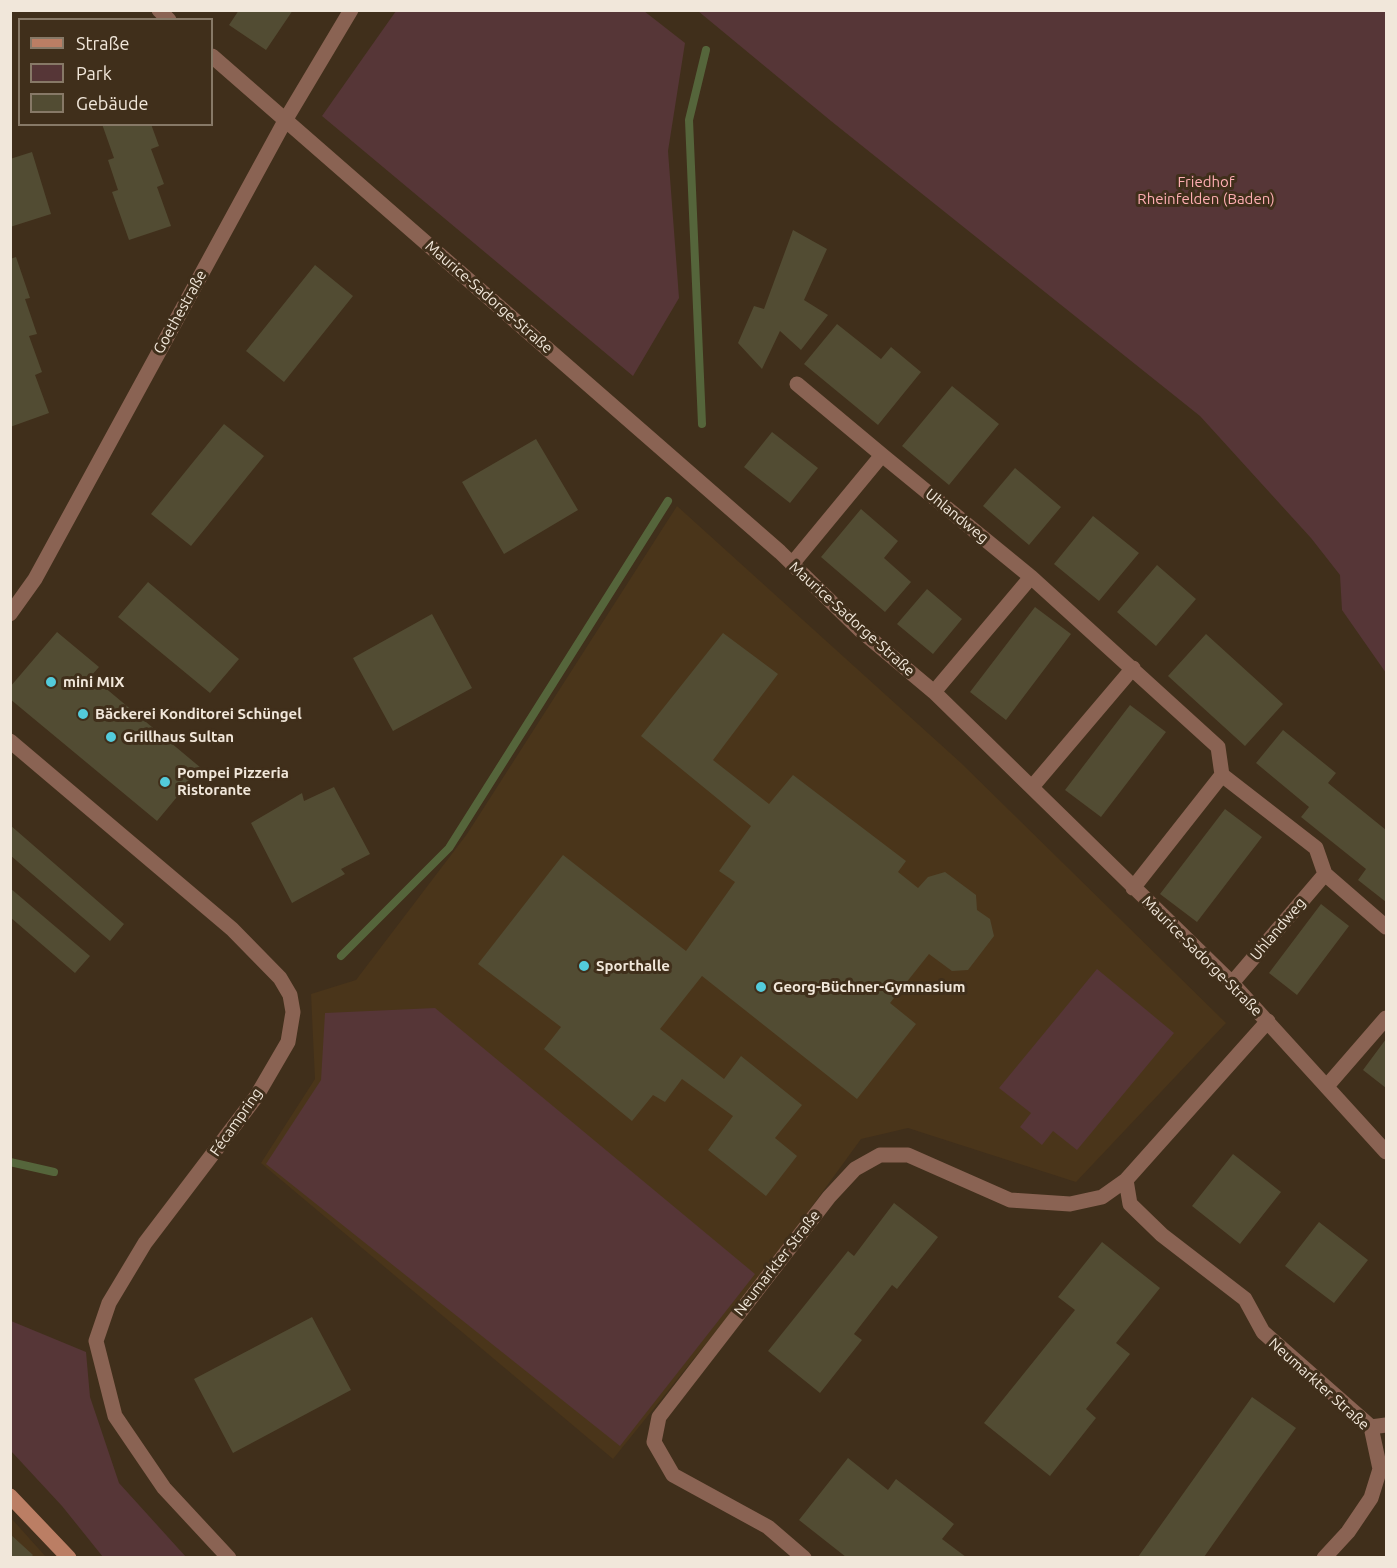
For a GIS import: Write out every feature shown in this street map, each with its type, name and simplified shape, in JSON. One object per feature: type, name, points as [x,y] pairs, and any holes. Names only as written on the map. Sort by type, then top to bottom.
[{"type":"main road","points":[[10,1496],[69,1557]]},
{"type":"street","name":"Goethestraße","points":[[10,614],[35,579],[286,119],[351,10]]},
{"type":"street","name":"Maurice-Sadorge-Straße","points":[[213,57],[792,564],[860,630],[934,692],[1232,983],[1386,1152]]},
{"type":"street","name":"Uhlandweg","points":[[797,384],[1031,577],[1133,668],[1218,747],[1222,775]]},
{"type":"street","points":[[792,564],[882,455]]},
{"type":"street","points":[[934,692],[1031,577]]},
{"type":"street","points":[[1032,788],[1133,668]]},
{"type":"street","name":"Fécampring","points":[[10,741],[232,929],[280,978],[290,995],[293,1012],[288,1042],[256,1096],[145,1243],[109,1303],[96,1341],[115,1416],[164,1488],[229,1557]]},
{"type":"street","points":[[1133,888],[1222,775],[1316,848],[1325,874],[1386,927]]},
{"type":"street","name":"Uhlandweg","points":[[1232,983],[1325,874]]},
{"type":"street","points":[[1327,1086],[1386,1018]]},
{"type":"street","name":"Neumarkter Straße","points":[[804,1557],[768,1527],[673,1475],[654,1443],[659,1417],[829,1197],[855,1169],[880,1155],[908,1155],[1010,1200],[1070,1204],[1102,1197],[1126,1180],[1268,1021]]},
{"type":"street","name":"Neumarkter Straße","points":[[1126,1180],[1130,1204],[1162,1235],[1245,1299],[1263,1332],[1379,1426],[1383,1468],[1371,1498],[1348,1532],[1324,1557]]},
{"type":"shaded area","name":"Georg-Büchner-Gymnasium","points":[[677,506],[961,763],[1226,1023],[1076,1182],[908,1128],[861,1139],[767,1268],[613,1459],[261,1163],[315,1079],[311,994],[356,980],[467,834]]},
{"type":"shaded area","points":[[11,1518],[46,1557],[11,1557]]},
{"type":"green space","points":[[396,11],[644,11],[685,43],[668,151],[679,298],[633,376],[322,116]]},
{"type":"green space","name":"Friedhof Rheinfelden (Baden)","points":[[698,11],[1386,11],[1386,673],[1342,610],[1340,575],[1311,538],[1200,416],[831,121]]},
{"type":"green space","points":[[1097,969],[1174,1033],[1077,1150],[1053,1131],[1042,1145],[1020,1127],[1031,1113],[999,1088]]},
{"type":"green space","points":[[435,1008],[755,1274],[620,1446],[266,1164],[321,1080],[325,1013]]},
{"type":"green space","points":[[11,1321],[86,1352],[90,1397],[119,1483],[186,1557],[103,1557],[62,1506],[11,1451]]},
{"type":"building","points":[[239,10],[293,10],[266,50],[229,25]]},
{"type":"building","points":[[103,126],[152,126],[159,146],[151,149],[164,184],[157,187],[171,226],[129,240],[112,192],[118,190],[108,160],[114,158]]},
{"type":"building","points":[[32,152],[51,214],[10,227],[10,159]]},
{"type":"building","points":[[793,230],[827,249],[804,300],[828,315],[801,350],[780,331],[762,369],[738,343],[754,306],[764,309]]},
{"type":"building","points":[[16,257],[30,298],[25,299],[37,334],[29,336],[42,372],[35,375],[49,413],[10,427],[10,259]]},
{"type":"building","points":[[315,265],[353,296],[284,382],[246,351]]},
{"type":"building","points":[[837,324],[881,359],[891,347],[921,372],[878,425],[804,364]]},
{"type":"building","points":[[952,386],[999,424],[949,485],[902,446]]},
{"type":"building","points":[[224,424],[264,456],[191,546],[151,514]]},
{"type":"building","points":[[772,432],[818,468],[790,503],[744,467]]},
{"type":"building","points":[[536,439],[578,510],[504,554],[462,482]]},
{"type":"building","points":[[1015,468],[1061,507],[1029,545],[983,506]]},
{"type":"building","points":[[861,509],[898,541],[884,558],[911,582],[885,612],[821,557]]},
{"type":"building","points":[[1093,516],[1139,553],[1099,601],[1054,564]]},
{"type":"building","points":[[1157,565],[1196,599],[1156,646],[1117,612]]},
{"type":"building","points":[[148,582],[239,659],[210,693],[118,617]]},
{"type":"building","points":[[927,589],[962,619],[933,654],[897,624]]},
{"type":"building","points":[[1035,607],[1071,634],[1006,720],[970,692]]},
{"type":"building","points":[[432,614],[472,688],[393,731],[353,658]]},
{"type":"building","points":[[57,632],[99,667],[91,676],[201,768],[157,821],[10,699],[10,687]]},
{"type":"building","points":[[723,633],[778,674],[713,760],[769,804],[793,775],[906,861],[898,872],[918,888],[928,877],[945,872],[976,895],[977,910],[990,919],[994,936],[968,970],[952,971],[929,954],[890,1003],[916,1024],[857,1099],[702,976],[660,1029],[724,1079],[741,1056],[802,1105],[775,1138],[797,1156],[766,1196],[708,1150],[733,1116],[682,1079],[665,1102],[653,1095],[632,1121],[544,1049],[561,1027],[478,964],[563,855],[686,951],[735,882],[719,871],[751,826],[641,736]]},
{"type":"building","points":[[1206,634],[1283,704],[1245,746],[1168,676]]},
{"type":"building","points":[[1130,705],[1166,732],[1101,817],[1065,790]]},
{"type":"building","points":[[1283,730],[1336,773],[1328,783],[1386,830],[1386,902],[1358,880],[1366,869],[1301,817],[1309,807],[1256,763]]},
{"type":"building","points":[[334,787],[370,854],[341,869],[345,874],[292,903],[251,823],[302,793],[304,801]]},
{"type":"building","points":[[1225,809],[1262,837],[1197,922],[1160,894]]},
{"type":"building","points":[[10,825],[124,924],[110,941],[10,855]]},
{"type":"building","points":[[10,888],[90,956],[75,973],[10,917]]},
{"type":"building","points":[[1321,904],[1349,926],[1297,995],[1269,973]]},
{"type":"building","points":[[1386,1039],[1386,1088],[1363,1070]]},
{"type":"building","points":[[1233,1154],[1281,1192],[1240,1244],[1192,1206]]},
{"type":"building","points":[[894,1203],[938,1237],[897,1289],[892,1285],[854,1334],[862,1340],[820,1393],[768,1351],[848,1251],[854,1256]]},
{"type":"building","points":[[1319,1222],[1368,1260],[1334,1303],[1285,1266]]},
{"type":"building","points":[[1102,1242],[1160,1288],[1116,1343],[1130,1354],[1086,1409],[1096,1418],[1050,1476],[984,1423],[1075,1310],[1058,1297]]},
{"type":"building","points":[[312,1317],[351,1390],[233,1453],[194,1379]]},
{"type":"building","points":[[1252,1397],[1296,1428],[1204,1557],[1138,1557]]},
{"type":"building","points":[[848,1458],[888,1490],[896,1479],[954,1524],[942,1539],[966,1557],[846,1557],[799,1520]]},
{"type":"building","points":[[10,1534],[33,1555],[31,1557],[10,1557]]},
{"type":"waterway","points":[[702,424],[689,120],[706,50]]},
{"type":"waterway","points":[[341,956],[449,848],[668,501]]},
{"type":"waterway","points":[[10,1162],[54,1172]]},
{"type":"place","name":"mini MIX","points":[[51,682]]},
{"type":"place","name":"Bäckerei Konditorei Schüngel","points":[[83,714]]},
{"type":"place","name":"Grillhaus Sultan","points":[[111,737]]},
{"type":"place","name":"Pompei Pizzeria Ristorante","points":[[165,782]]},
{"type":"place","name":"Sporthalle","points":[[584,966]]},
{"type":"place","name":"Georg-Büchner-Gymnasium","points":[[761,987]]}]
